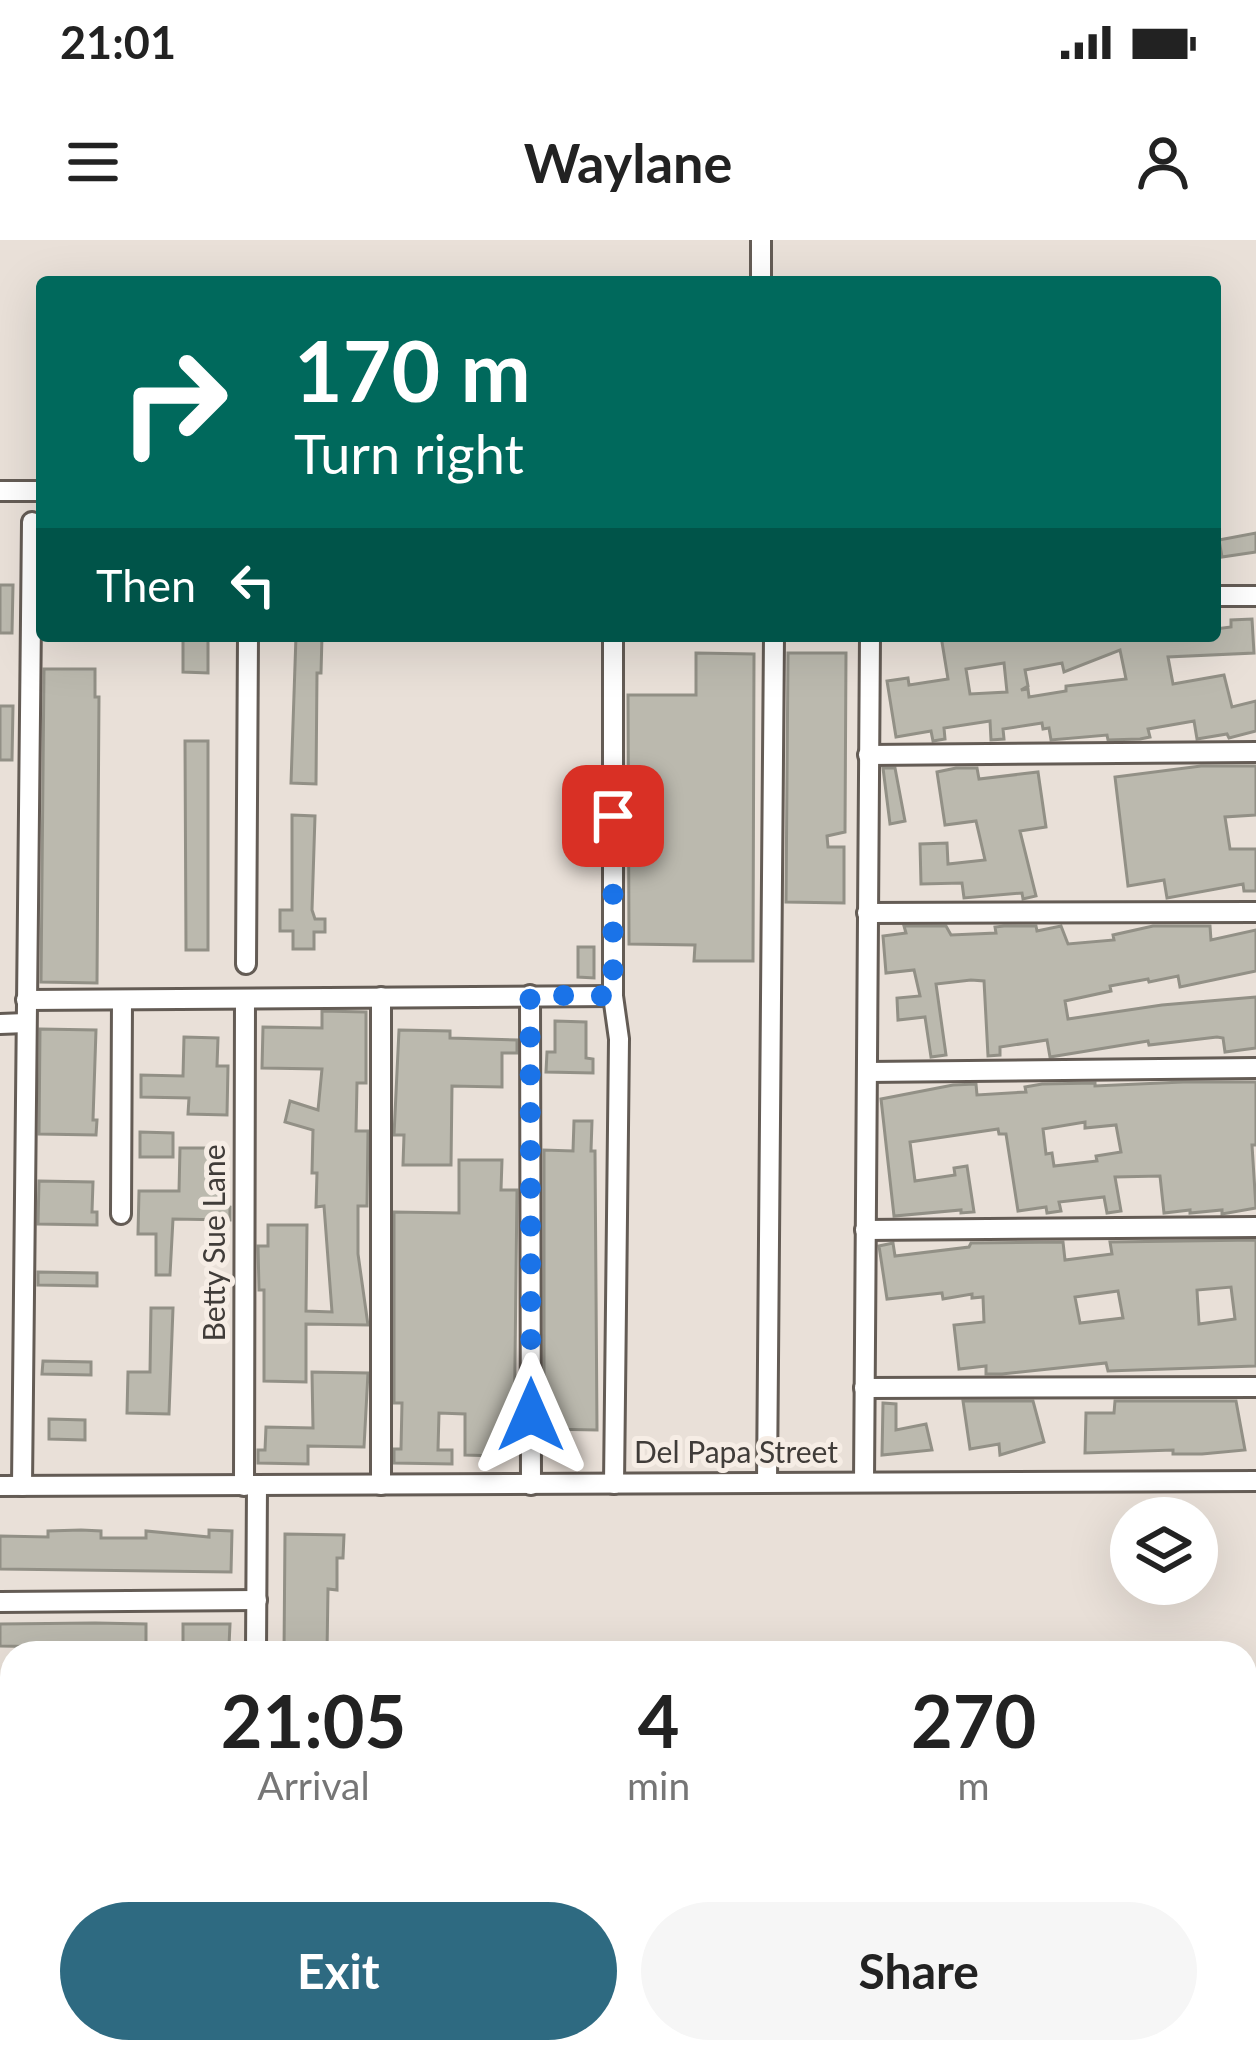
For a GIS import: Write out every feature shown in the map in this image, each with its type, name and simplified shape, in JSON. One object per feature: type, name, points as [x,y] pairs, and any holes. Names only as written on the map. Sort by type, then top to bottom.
[{"type":"street","points":[[760,276],[761,240]]},
{"type":"street","points":[[0,491],[36,491]]},
{"type":"street","points":[[22,1486],[32,522]]},
{"type":"street","points":[[1221,596],[1256,596]]},
{"type":"street","points":[[246,964],[248,642]]},
{"type":"street","points":[[613,642],[613,996],[619,1039],[614,1484]]},
{"type":"street","points":[[767,1482],[774,642]]},
{"type":"street","points":[[864,1482],[870,642]]},
{"type":"street","points":[[868,755],[1256,752]]},
{"type":"street","points":[[867,913],[1256,911]]},
{"type":"street","points":[[530,995],[531,1485]]},
{"type":"street","points":[[26,1000],[613,996]]},
{"type":"street","points":[[380,1485],[381,997]]},
{"type":"street","name":"Betty Sue Lane","points":[[245,1000],[256,1641]]},
{"type":"street","points":[[121,1214],[122,1001]]},
{"type":"street","points":[[0,1024],[26,1023]]},
{"type":"street","points":[[867,1072],[1256,1068]]},
{"type":"street","points":[[865,1230],[1256,1227]]},
{"type":"street","points":[[864,1388],[1256,1387]]},
{"type":"street","name":"Del Papa Street","points":[[0,1486],[1256,1481]]},
{"type":"street","points":[[0,1602],[257,1600]]},
{"type":"building","points":[[1256,533],[1256,552],[1222,557],[1221,540]]},
{"type":"building","points":[[0,585],[13,585],[12,633],[0,633]]},
{"type":"building","points":[[1252,619],[1254,653],[1168,657],[1173,684],[1224,675],[1232,707],[1256,701],[1256,731],[1197,739],[1194,721],[1148,729],[1150,737],[1140,739],[1108,740],[1107,735],[1051,740],[1049,728],[1043,729],[1042,723],[1003,729],[1004,739],[991,740],[990,721],[944,728],[945,739],[933,741],[931,731],[896,737],[887,681],[908,678],[909,685],[948,679],[942,642],[1221,642],[1221,628],[1231,627],[1231,620]],"holes":[[[1120,650],[1126,679],[1066,686],[1066,691],[1029,697],[1028,689],[1021,690],[1028,686],[1025,670],[1062,663],[1064,672]],[[1004,663],[1007,692],[970,694],[966,669]]]},
{"type":"building","points":[[183,642],[208,642],[208,673],[183,672]]},
{"type":"building","points":[[296,642],[322,642],[316,784],[291,783]]},
{"type":"building","points":[[696,653],[754,654],[753,961],[694,961],[695,945],[629,944],[628,695],[696,695]]},
{"type":"building","points":[[788,653],[846,653],[845,832],[827,836],[828,847],[844,847],[844,903],[786,902]]},
{"type":"building","points":[[44,669],[95,669],[95,697],[99,697],[97,983],[41,982]]},
{"type":"building","points":[[0,706],[13,706],[12,760],[0,760]]},
{"type":"building","points":[[185,741],[208,741],[208,950],[186,950]]},
{"type":"building","points":[[1201,766],[1256,766],[1256,815],[1225,817],[1230,849],[1256,849],[1256,891],[1244,891],[1243,884],[1167,898],[1164,880],[1128,886],[1115,777]]},
{"type":"building","points":[[883,768],[895,768],[905,821],[890,824]]},
{"type":"building","points":[[977,768],[979,779],[1038,772],[1046,827],[1020,831],[1036,896],[964,898],[962,883],[921,884],[920,844],[947,843],[948,864],[985,860],[976,821],[945,825],[937,772]]},
{"type":"building","points":[[292,815],[315,816],[312,910],[315,919],[325,919],[325,932],[314,932],[314,949],[293,949],[293,931],[280,931],[280,910],[292,910]]},
{"type":"building","points":[[904,926],[946,926],[951,935],[996,933],[995,927],[1004,926],[1036,926],[1037,931],[1061,926],[1068,944],[1114,940],[1113,935],[1153,926],[1210,926],[1211,940],[1256,930],[1256,971],[1180,987],[1178,976],[1148,979],[1065,1001],[1068,1019],[1256,997],[1256,1048],[1225,1052],[1223,1038],[1217,1037],[1149,1045],[1148,1041],[1050,1057],[1047,1040],[1000,1047],[1000,1055],[988,1056],[984,981],[971,980],[936,984],[946,1055],[931,1057],[925,1017],[898,1020],[897,998],[920,996],[914,970],[886,973],[883,936],[906,933]]},
{"type":"building","points":[[578,947],[594,947],[594,978],[578,977]]},
{"type":"building","points":[[322,1011],[366,1012],[366,1083],[357,1083],[356,1131],[368,1131],[367,1206],[358,1206],[358,1254],[368,1325],[306,1324],[306,1382],[264,1381],[264,1290],[259,1290],[258,1246],[268,1246],[268,1225],[307,1225],[306,1311],[332,1312],[324,1206],[316,1207],[317,1173],[312,1173],[313,1130],[285,1122],[290,1101],[318,1110],[322,1069],[262,1068],[263,1027],[322,1028]]},
{"type":"building","points":[[555,1021],[586,1022],[586,1058],[593,1059],[593,1073],[546,1072],[547,1052],[555,1052]]},
{"type":"building","points":[[40,1029],[96,1030],[96,1135],[39,1134]]},
{"type":"building","points":[[399,1030],[450,1031],[450,1038],[517,1040],[517,1053],[502,1053],[502,1087],[452,1086],[451,1165],[403,1165],[404,1135],[394,1135]]},
{"type":"building","points":[[184,1037],[218,1038],[217,1066],[228,1066],[227,1115],[188,1114],[189,1098],[141,1097],[141,1075],[183,1076]]},
{"type":"building","points":[[1256,1082],[1256,1145],[1252,1145],[1256,1208],[1222,1214],[1222,1210],[1164,1213],[1160,1176],[1115,1177],[1121,1211],[1107,1213],[1104,1197],[1059,1202],[1061,1211],[1047,1213],[1046,1207],[1018,1211],[1006,1134],[999,1134],[998,1129],[910,1142],[915,1181],[955,1175],[954,1168],[967,1166],[974,1212],[894,1216],[881,1099],[953,1085],[976,1084],[977,1095],[1026,1092],[1025,1087],[1042,1084]],"holes":[[[1085,1122],[1085,1128],[1116,1125],[1121,1152],[1096,1156],[1097,1161],[1054,1166],[1052,1153],[1046,1154],[1043,1129]]]},
{"type":"building","points":[[574,1121],[592,1121],[591,1151],[595,1151],[597,1430],[544,1429],[544,1150],[573,1151]]},
{"type":"building","points":[[140,1132],[173,1133],[173,1157],[140,1157]]},
{"type":"building","points":[[180,1148],[220,1148],[221,1206],[230,1207],[230,1220],[173,1219],[170,1275],[156,1275],[156,1234],[138,1234],[139,1191],[179,1191]]},
{"type":"building","points":[[459,1160],[502,1160],[501,1190],[517,1190],[514,1448],[499,1448],[499,1456],[465,1455],[465,1414],[439,1413],[438,1450],[452,1450],[452,1464],[394,1463],[394,1449],[401,1449],[402,1403],[394,1403],[394,1212],[459,1213]]},
{"type":"building","points":[[39,1181],[93,1182],[92,1212],[97,1212],[97,1225],[38,1224]]},
{"type":"building","points":[[1256,1240],[1256,1366],[1108,1371],[1106,1363],[1002,1374],[986,1374],[986,1366],[959,1369],[954,1325],[984,1322],[983,1297],[943,1299],[942,1293],[887,1299],[879,1246],[893,1243],[895,1256],[969,1247],[971,1243],[1063,1242],[1065,1260],[1112,1254],[1110,1242]],"holes":[[[1231,1287],[1235,1319],[1199,1324],[1197,1290]],[[1118,1291],[1123,1318],[1080,1323],[1075,1297]]]},
{"type":"building","points":[[38,1272],[97,1273],[97,1286],[38,1285]]},
{"type":"building","points":[[151,1308],[173,1308],[169,1414],[127,1413],[128,1372],[150,1372]]},
{"type":"building","points":[[43,1361],[91,1362],[91,1375],[42,1374]]},
{"type":"building","points":[[312,1372],[368,1373],[364,1447],[308,1446],[308,1464],[258,1463],[258,1450],[265,1450],[266,1427],[313,1428]]},
{"type":"building","points":[[963,1401],[1033,1401],[1044,1442],[1000,1455],[999,1444],[970,1449]]},
{"type":"building","points":[[1115,1401],[1236,1401],[1245,1450],[1085,1453],[1086,1413],[1114,1413]]},
{"type":"building","points":[[883,1403],[896,1404],[896,1430],[926,1424],[932,1450],[882,1455]]},
{"type":"building","points":[[49,1419],[85,1420],[85,1440],[49,1439]]},
{"type":"building","points":[[209,1530],[232,1531],[231,1572],[0,1569],[0,1536],[48,1537],[48,1531],[101,1531],[101,1538],[146,1538],[146,1531],[209,1537]]},
{"type":"building","points":[[285,1534],[344,1535],[343,1558],[337,1558],[337,1590],[328,1589],[327,1641],[284,1641]]},
{"type":"building","points":[[0,1624],[146,1624],[146,1641],[0,1641]]},
{"type":"building","points":[[183,1624],[230,1624],[229,1641],[183,1641]]},
{"type":"route","points":[[531,1415],[530,995],[613,996],[613,816]]}]
